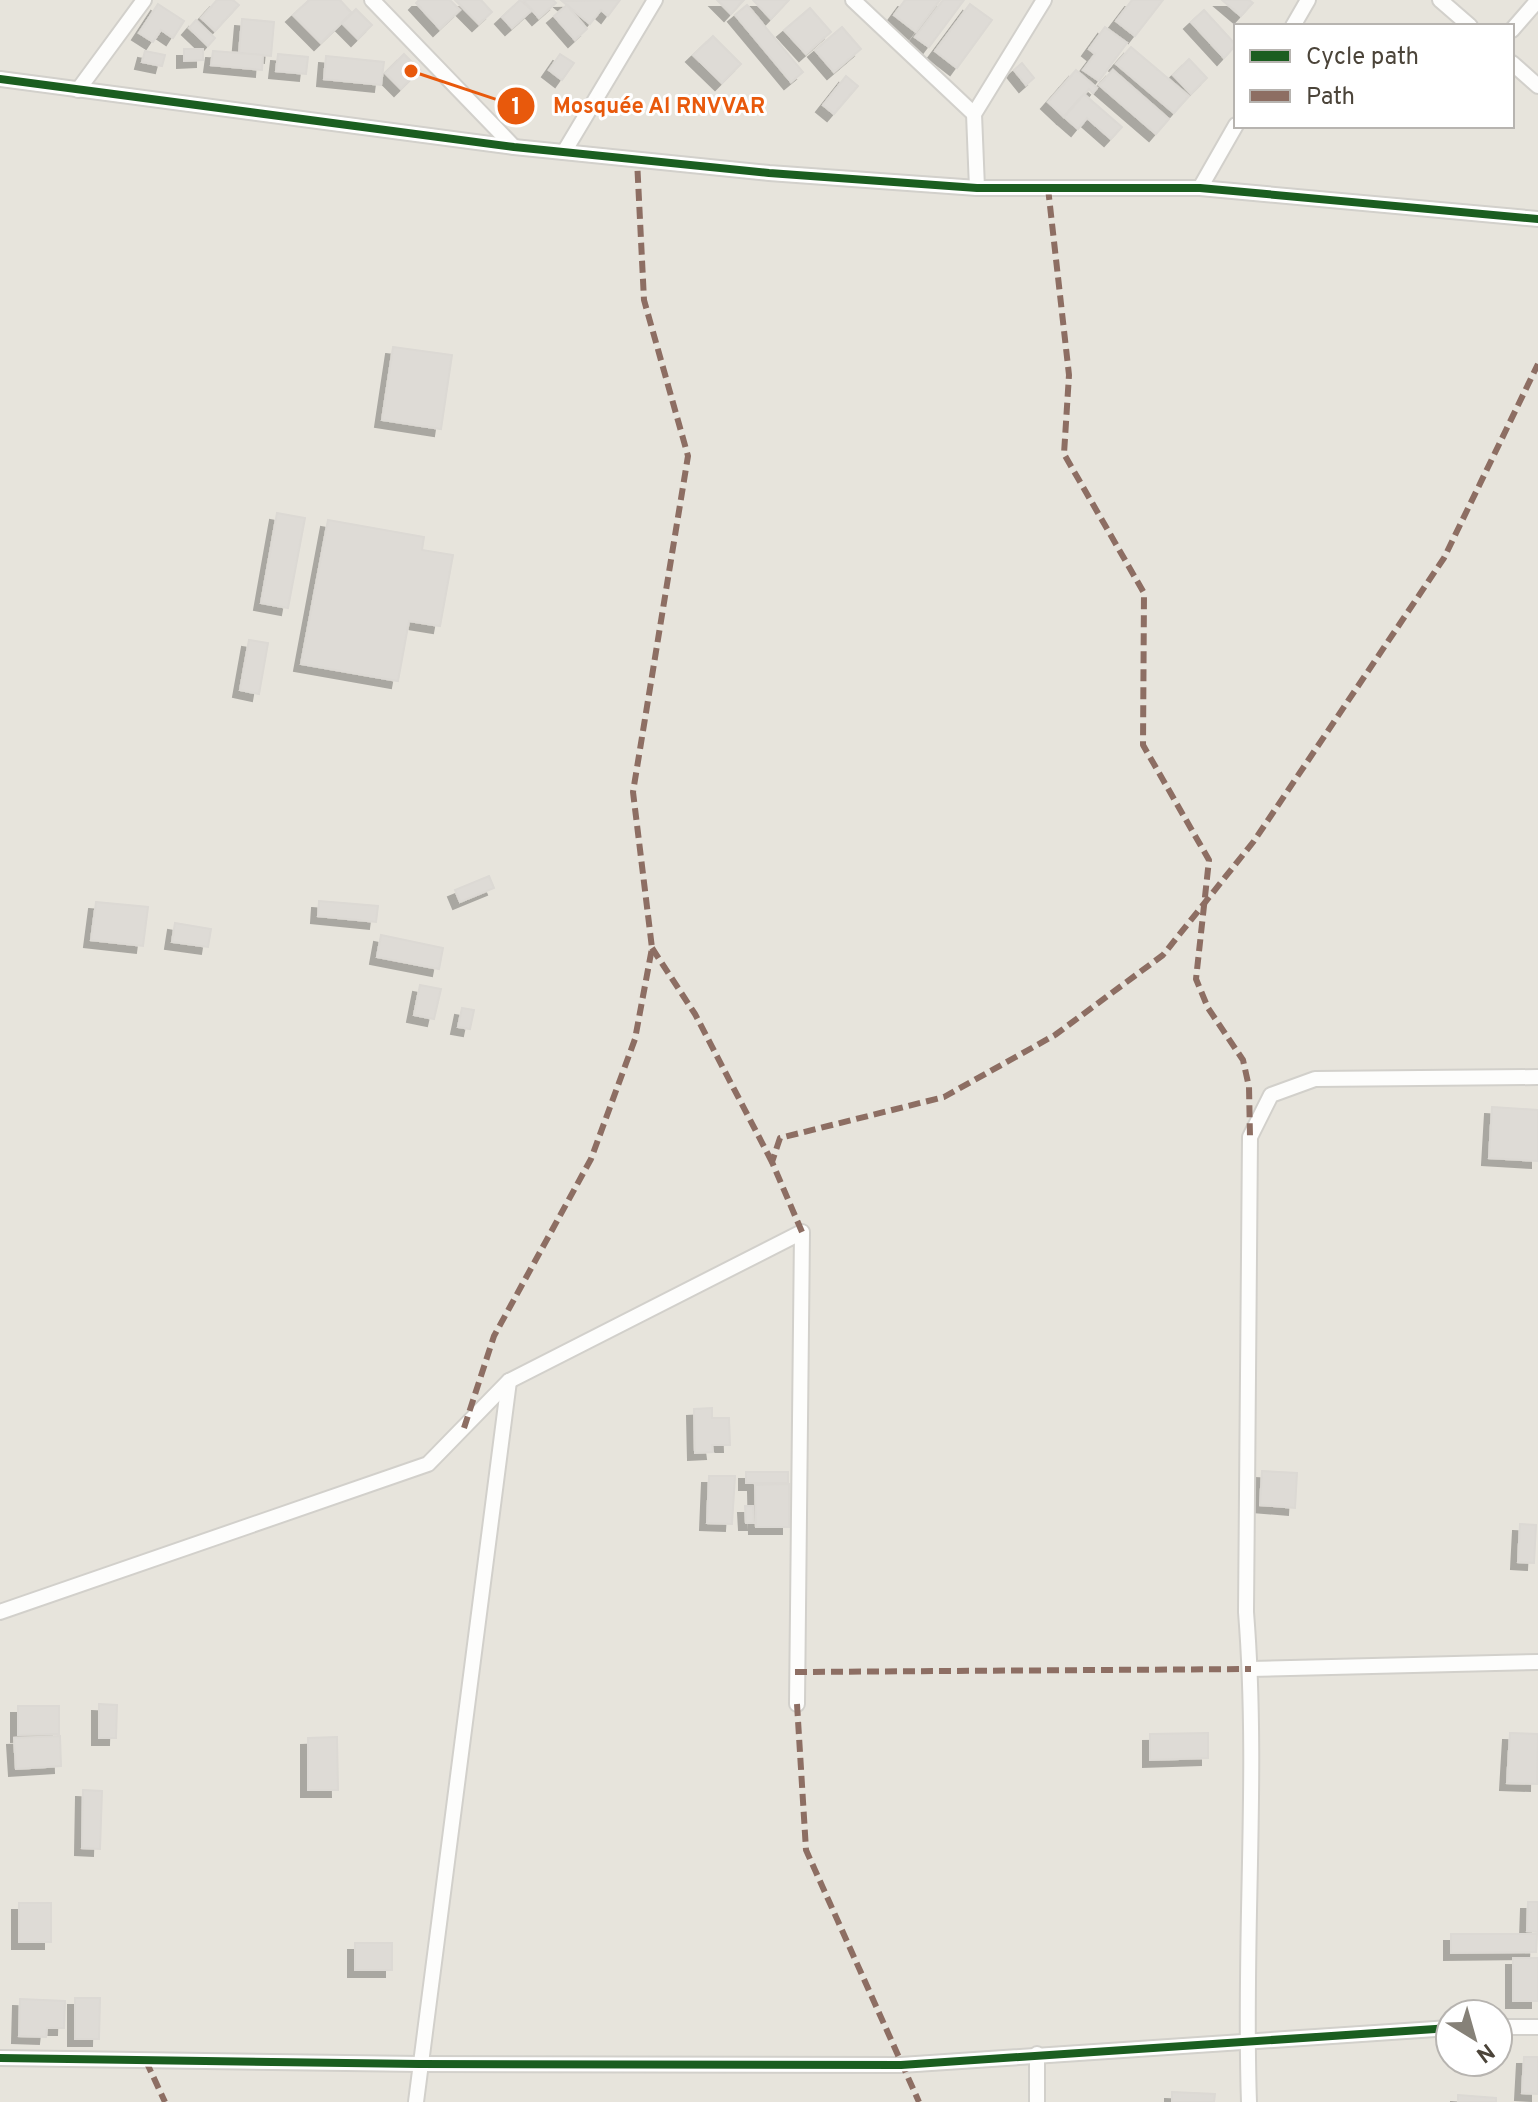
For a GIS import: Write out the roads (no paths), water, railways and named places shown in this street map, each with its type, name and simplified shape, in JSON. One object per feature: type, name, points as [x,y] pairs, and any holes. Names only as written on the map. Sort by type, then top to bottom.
[{"type":"street","points":[[78,90],[144,0]]},
{"type":"street","points":[[564,152],[655,0]]},
{"type":"street","points":[[853,0],[974,114]]},
{"type":"street","points":[[977,188],[974,114],[1044,0]]},
{"type":"street","points":[[1294,24],[1308,0]]},
{"type":"street","points":[[1440,0],[1468,24]]},
{"type":"street","points":[[1514,28],[1538,0]]},
{"type":"street","points":[[379,2],[514,147]]},
{"type":"street","points":[[1514,65],[1538,86]]},
{"type":"street","points":[[0,79],[514,147],[769,173],[977,188],[1200,188],[1538,219]]},
{"type":"street","points":[[1200,188],[1234,128]]},
{"type":"street","points":[[1249,2102],[1251,1669],[1246,1612],[1250,1137],[1271,1095],[1315,1079],[1538,1077]]},
{"type":"street","points":[[0,1612],[428,1464],[509,1381],[802,1232],[797,1704]]},
{"type":"street","points":[[416,2102],[509,1381]]},
{"type":"street","points":[[1251,1669],[1538,1662]]},
{"type":"street","points":[[1514,2027],[1538,2027]]},
{"type":"street","points":[[0,2058],[419,2064],[901,2065],[1434,2029]]},
{"type":"street","points":[[1037,2054],[1037,2102]]},
{"type":"place","name":"Mosquée Al RNVVAR","points":[[411,71]]}]
